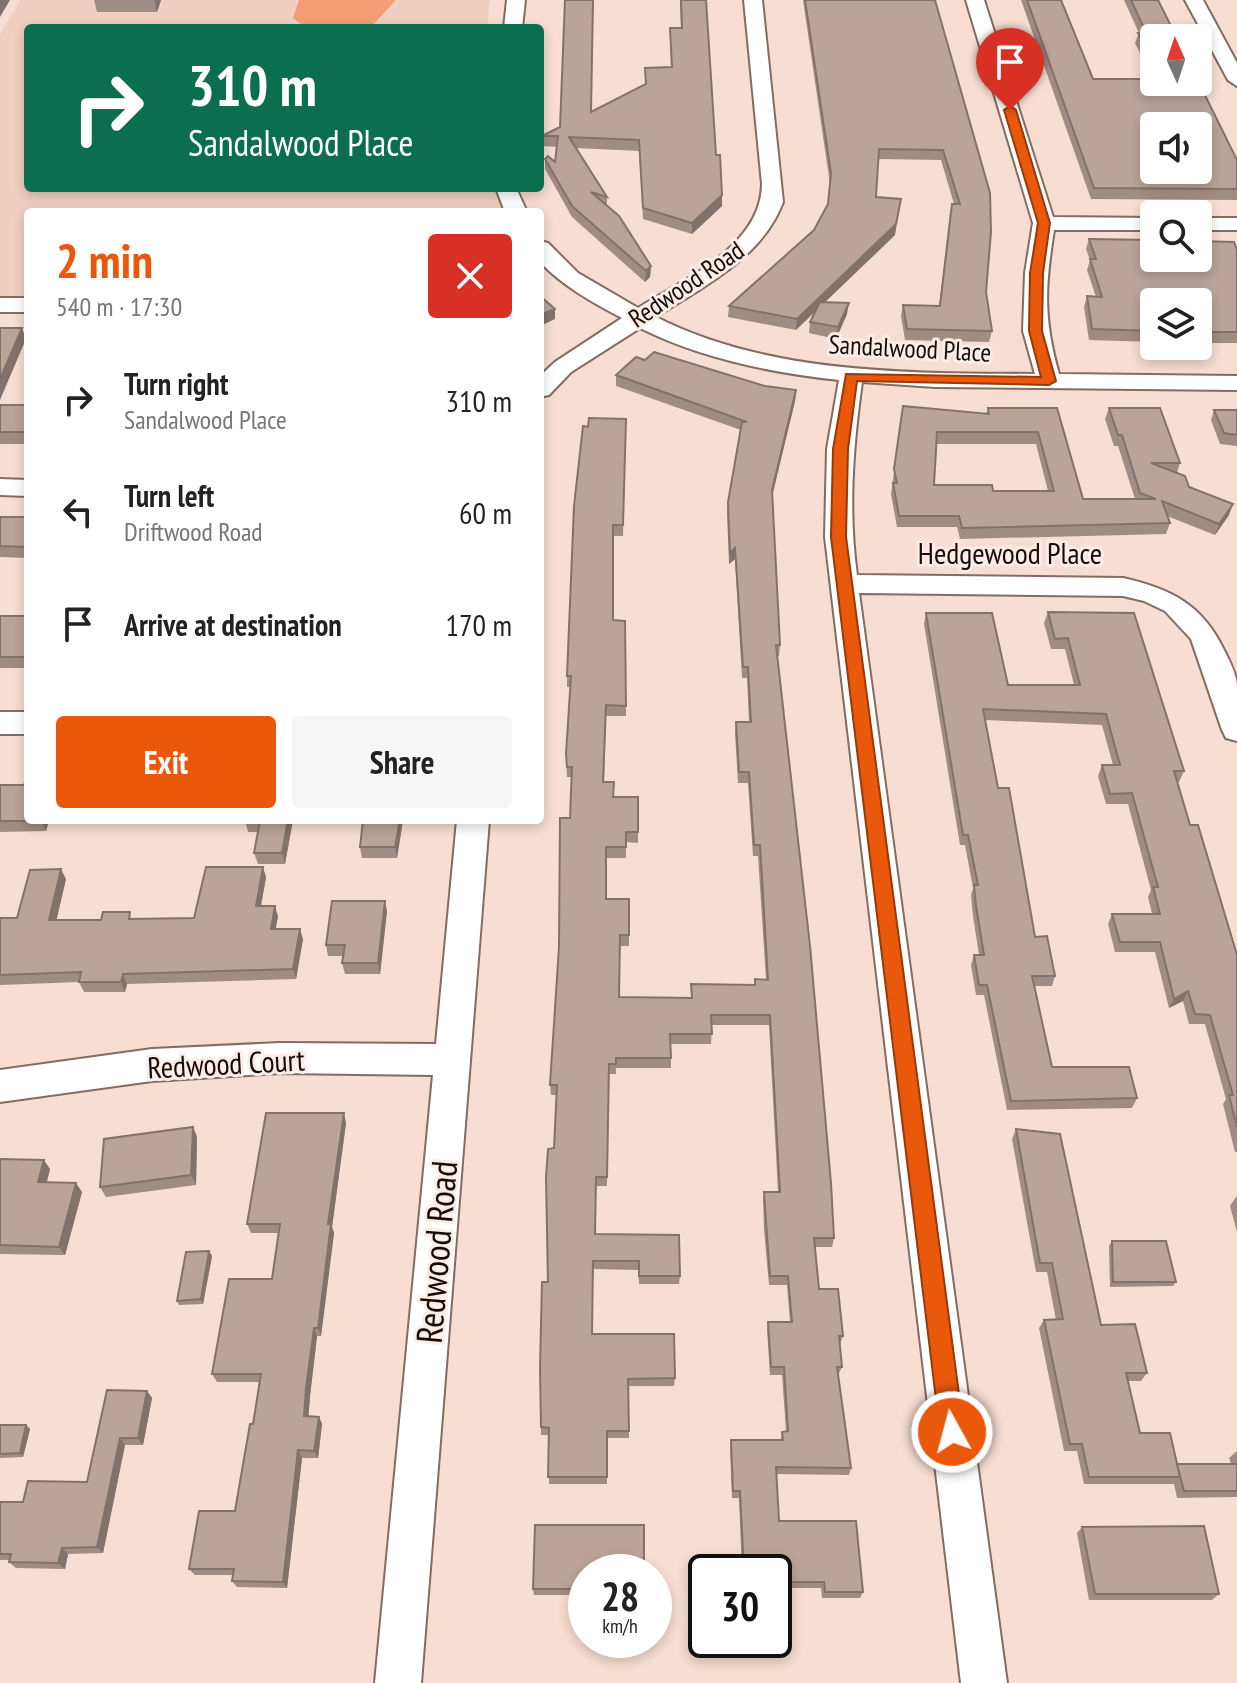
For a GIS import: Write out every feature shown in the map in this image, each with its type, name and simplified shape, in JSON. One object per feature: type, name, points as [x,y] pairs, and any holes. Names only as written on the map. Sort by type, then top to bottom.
[{"type":"street","points":[[513,24],[516,0]]},
{"type":"street","name":"Redwood Road","points":[[544,386],[563,367],[729,260],[764,223],[772,202],[753,0]]},
{"type":"street","points":[[975,0],[1044,223],[1036,273],[1035,331],[1049,381]]},
{"type":"street","points":[[1194,0],[1237,80]]},
{"type":"street","points":[[1044,223],[1140,224]]},
{"type":"street","points":[[1212,224],[1237,224]]},
{"type":"street","name":"Sandalwood Place","points":[[544,252],[576,282],[636,319],[723,350],[851,377],[1237,383]]},
{"type":"street","points":[[0,305],[24,305]]},
{"type":"street","points":[[851,377],[840,449],[838,537],[984,1683]]},
{"type":"street","points":[[0,487],[24,488]]},
{"type":"street","name":"Hedgewood Place","points":[[846,584],[1123,587],[1148,591],[1171,600],[1193,616],[1204,636],[1237,730]]},
{"type":"street","points":[[0,723],[24,723]]},
{"type":"street","name":"Redwood Road","points":[[398,1683],[473,824]]},
{"type":"street","name":"Redwood Court","points":[[0,1086],[168,1064],[280,1058],[452,1060]]},
{"type":"shaded area","points":[[20,0],[490,0],[487,24],[24,24],[24,192],[508,192],[514,208],[24,208],[24,305],[0,305],[0,34]]},
{"type":"shaded area","points":[[299,0],[396,0],[374,24],[301,24],[293,18]]},
{"type":"building","points":[[565,0],[593,0],[591,112],[646,84],[645,68],[672,67],[670,28],[682,28],[681,0],[706,0],[716,155],[720,155],[722,195],[692,223],[643,208],[639,140],[569,137],[607,197],[591,192],[619,216],[651,266],[646,271],[572,206],[545,159],[548,156],[555,162],[558,136],[544,135],[560,127]]},
{"type":"building","points":[[805,0],[935,0],[990,193],[991,232],[986,292],[992,331],[907,329],[903,305],[940,306],[952,204],[960,204],[943,150],[879,149],[876,197],[901,199],[896,224],[797,319],[729,306],[814,230],[828,204],[831,173]]},
{"type":"building","points":[[1027,0],[1061,0],[1093,79],[1140,79],[1140,96],[1205,96],[1237,160],[1237,189],[1094,188]]},
{"type":"building","points":[[1131,0],[1158,0],[1170,24],[1142,24]]},
{"type":"building","points":[[1089,239],[1140,240],[1140,272],[1212,272],[1212,241],[1234,242],[1237,250],[1237,332],[1212,332],[1212,288],[1140,288],[1140,331],[1092,329],[1087,296],[1102,297],[1090,259],[1096,259]]},
{"type":"building","points":[[544,299],[555,309],[544,313]]},
{"type":"building","points":[[820,302],[849,303],[838,327],[810,322]]},
{"type":"building","points":[[0,328],[22,328],[0,379]]},
{"type":"building","points":[[654,352],[765,386],[796,390],[772,490],[780,645],[776,645],[810,946],[831,1183],[834,1238],[814,1238],[819,1289],[838,1289],[843,1336],[839,1336],[842,1367],[837,1367],[851,1468],[776,1467],[779,1521],[856,1521],[863,1592],[825,1592],[824,1582],[792,1582],[792,1554],[743,1554],[740,1491],[733,1491],[731,1440],[783,1440],[782,1432],[788,1431],[784,1367],[771,1367],[768,1322],[792,1322],[788,1276],[770,1276],[766,1221],[764,1192],[780,1192],[770,1015],[711,1015],[712,1034],[670,1034],[671,1058],[616,1058],[616,1064],[609,1064],[607,1177],[596,1177],[595,1234],[679,1235],[680,1276],[639,1276],[639,1261],[593,1261],[592,1334],[674,1334],[675,1378],[628,1379],[629,1431],[607,1431],[607,1477],[548,1477],[549,1428],[541,1427],[540,1368],[542,1282],[548,1282],[546,1177],[548,1149],[554,1148],[557,1085],[550,1085],[559,947],[560,818],[570,818],[572,767],[567,767],[566,754],[571,676],[567,676],[574,506],[583,426],[588,427],[589,418],[626,419],[623,525],[613,525],[613,620],[625,621],[626,706],[606,705],[603,782],[614,782],[613,797],[638,797],[638,832],[626,832],[626,847],[606,847],[606,899],[629,899],[629,935],[620,935],[619,997],[692,998],[691,984],[755,985],[755,979],[768,980],[760,845],[754,845],[749,772],[739,772],[736,722],[751,722],[748,667],[743,667],[735,548],[730,553],[728,502],[742,422],[747,422],[616,375],[636,357],[645,360]]},
{"type":"building","points":[[0,405],[24,405],[24,432],[0,432]]},
{"type":"building","points":[[903,406],[989,414],[988,408],[1057,408],[1083,499],[1156,499],[1140,493],[1122,435],[1118,435],[1109,408],[1160,408],[1180,463],[1151,463],[1185,476],[1189,487],[1233,504],[1219,524],[1162,501],[1170,523],[962,528],[959,516],[899,516],[893,483],[897,483],[894,469]],"holes":[[[937,432],[1038,432],[1054,491],[993,491],[992,485],[934,485]]]},
{"type":"building","points":[[1214,410],[1237,410],[1237,435],[1224,433]]},
{"type":"building","points":[[0,517],[24,517],[24,547],[0,546]]},
{"type":"building","points":[[1048,612],[1134,613],[1184,771],[1174,771],[1190,825],[1198,825],[1237,955],[1237,1127],[1229,1095],[1233,1095],[1210,1015],[1195,1014],[1188,991],[1174,999],[1160,942],[1120,942],[1112,914],[1160,914],[1153,887],[1158,887],[1132,793],[1110,794],[1102,765],[1120,765],[1106,714],[983,709],[998,788],[1009,788],[1035,937],[1047,936],[1055,976],[1032,976],[1052,1067],[1129,1067],[1137,1098],[1011,1101],[987,985],[979,985],[974,955],[984,955],[974,885],[978,885],[968,835],[963,835],[926,613],[992,613],[1008,685],[1080,685],[1068,638],[1055,639]]},
{"type":"building","points":[[0,616],[24,616],[24,657],[0,657]]},
{"type":"building","points":[[0,785],[24,785],[24,821],[0,821]]},
{"type":"building","points":[[259,824],[287,824],[282,853],[254,853]]},
{"type":"building","points":[[363,824],[399,824],[395,847],[360,847]]},
{"type":"building","points":[[206,867],[263,867],[256,906],[275,906],[271,929],[300,929],[293,969],[123,974],[121,982],[79,982],[81,972],[0,975],[0,918],[17,918],[30,870],[61,869],[49,920],[101,920],[103,912],[130,912],[129,919],[194,918]]},
{"type":"building","points":[[332,901],[385,901],[378,963],[342,963],[345,945],[326,945]]},
{"type":"building","points":[[266,1113],[344,1113],[328,1224],[331,1224],[318,1328],[314,1328],[306,1388],[304,1416],[319,1417],[314,1451],[298,1450],[283,1582],[232,1581],[234,1569],[189,1569],[199,1511],[235,1511],[250,1424],[253,1424],[261,1374],[212,1374],[229,1279],[272,1279],[280,1224],[247,1224]]},
{"type":"building","points":[[193,1127],[191,1175],[100,1187],[104,1139]]},
{"type":"building","points":[[1016,1129],[1060,1134],[1101,1325],[1135,1324],[1147,1373],[1126,1373],[1140,1433],[1170,1433],[1180,1477],[1089,1477],[1082,1444],[1070,1444],[1044,1320],[1063,1319],[1052,1263],[1040,1263]]},
{"type":"building","points":[[0,1159],[44,1160],[38,1182],[76,1183],[59,1247],[0,1245]]},
{"type":"building","points":[[1112,1241],[1166,1241],[1176,1282],[1113,1282]]},
{"type":"building","points":[[209,1251],[201,1299],[177,1301],[186,1252]]},
{"type":"building","points":[[107,1390],[147,1391],[138,1438],[120,1438],[97,1547],[62,1548],[58,1563],[9,1562],[11,1554],[0,1554],[0,1502],[23,1502],[28,1481],[87,1482]]},
{"type":"building","points":[[0,1425],[26,1425],[20,1453],[0,1454]]},
{"type":"building","points":[[1177,1464],[1237,1464],[1237,1491],[1184,1491]]},
{"type":"building","points":[[535,1525],[644,1525],[644,1554],[568,1554],[568,1589],[533,1589]]},
{"type":"building","points":[[1204,1526],[1219,1594],[1095,1594],[1082,1527]]},
{"type":"route","points":[[952,1432],[838,537],[840,449],[851,377],[1049,381],[1035,331],[1036,273],[1044,223],[1010,110]]}]
